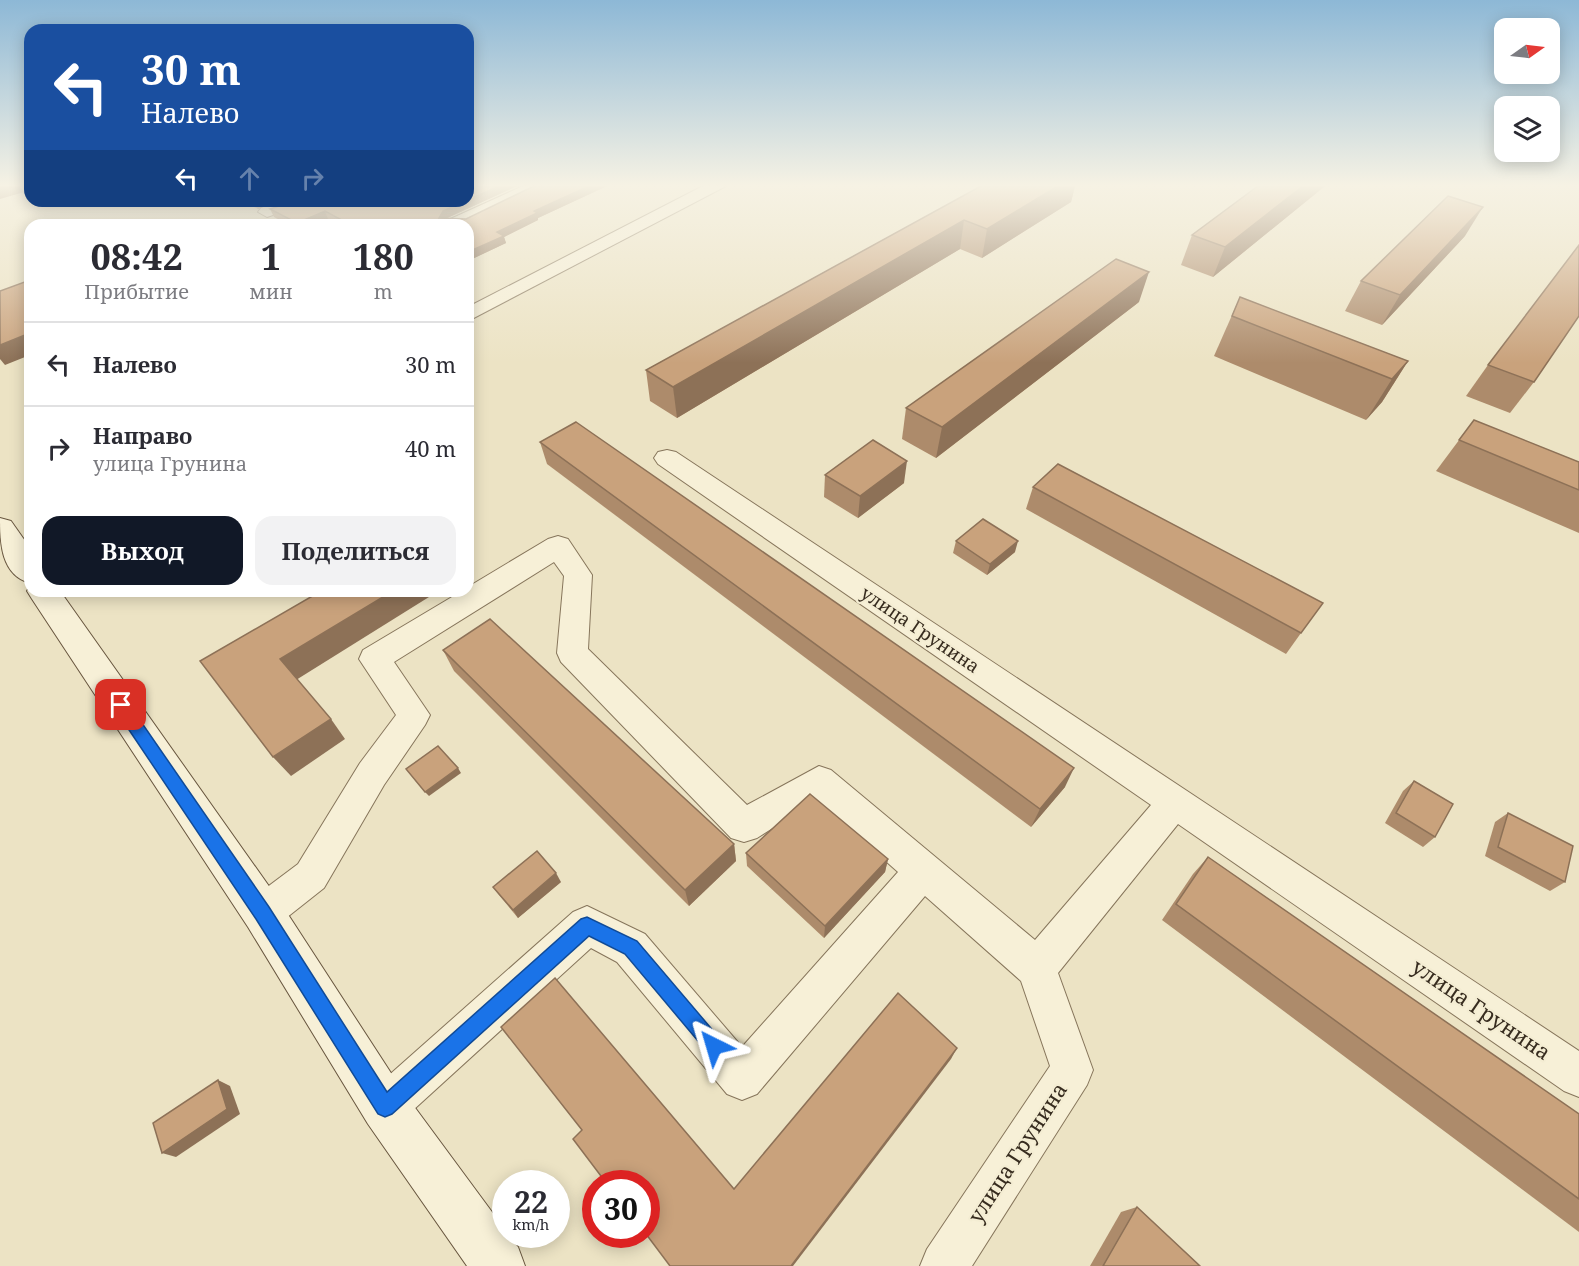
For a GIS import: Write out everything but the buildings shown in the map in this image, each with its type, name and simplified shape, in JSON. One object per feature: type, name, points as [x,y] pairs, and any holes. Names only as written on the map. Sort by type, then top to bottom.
[{"type":"street","points":[[474,312],[603,245]]},
{"type":"street","name":"улица Грунина","points":[[667,458],[1579,1076]]},
{"type":"street","points":[[0,528],[24,563]]},
{"type":"street","points":[[262,913],[311,876],[372,774],[414,715],[374,659],[558,546],[578,575],[572,653],[744,826],[819,781],[1037,969],[1175,802]]},
{"type":"street","points":[[47,597],[262,913],[385,1107],[499,1266]]},
{"type":"street","points":[[385,1107],[587,926],[631,948],[742,1079],[923,871]]},
{"type":"street","name":"улица Грунина","points":[[944,1266],[1072,1070],[1037,969]]},
{"type":"route","points":[[121,705],[262,913],[385,1107],[587,926],[631,948],[714,1046]]}]
